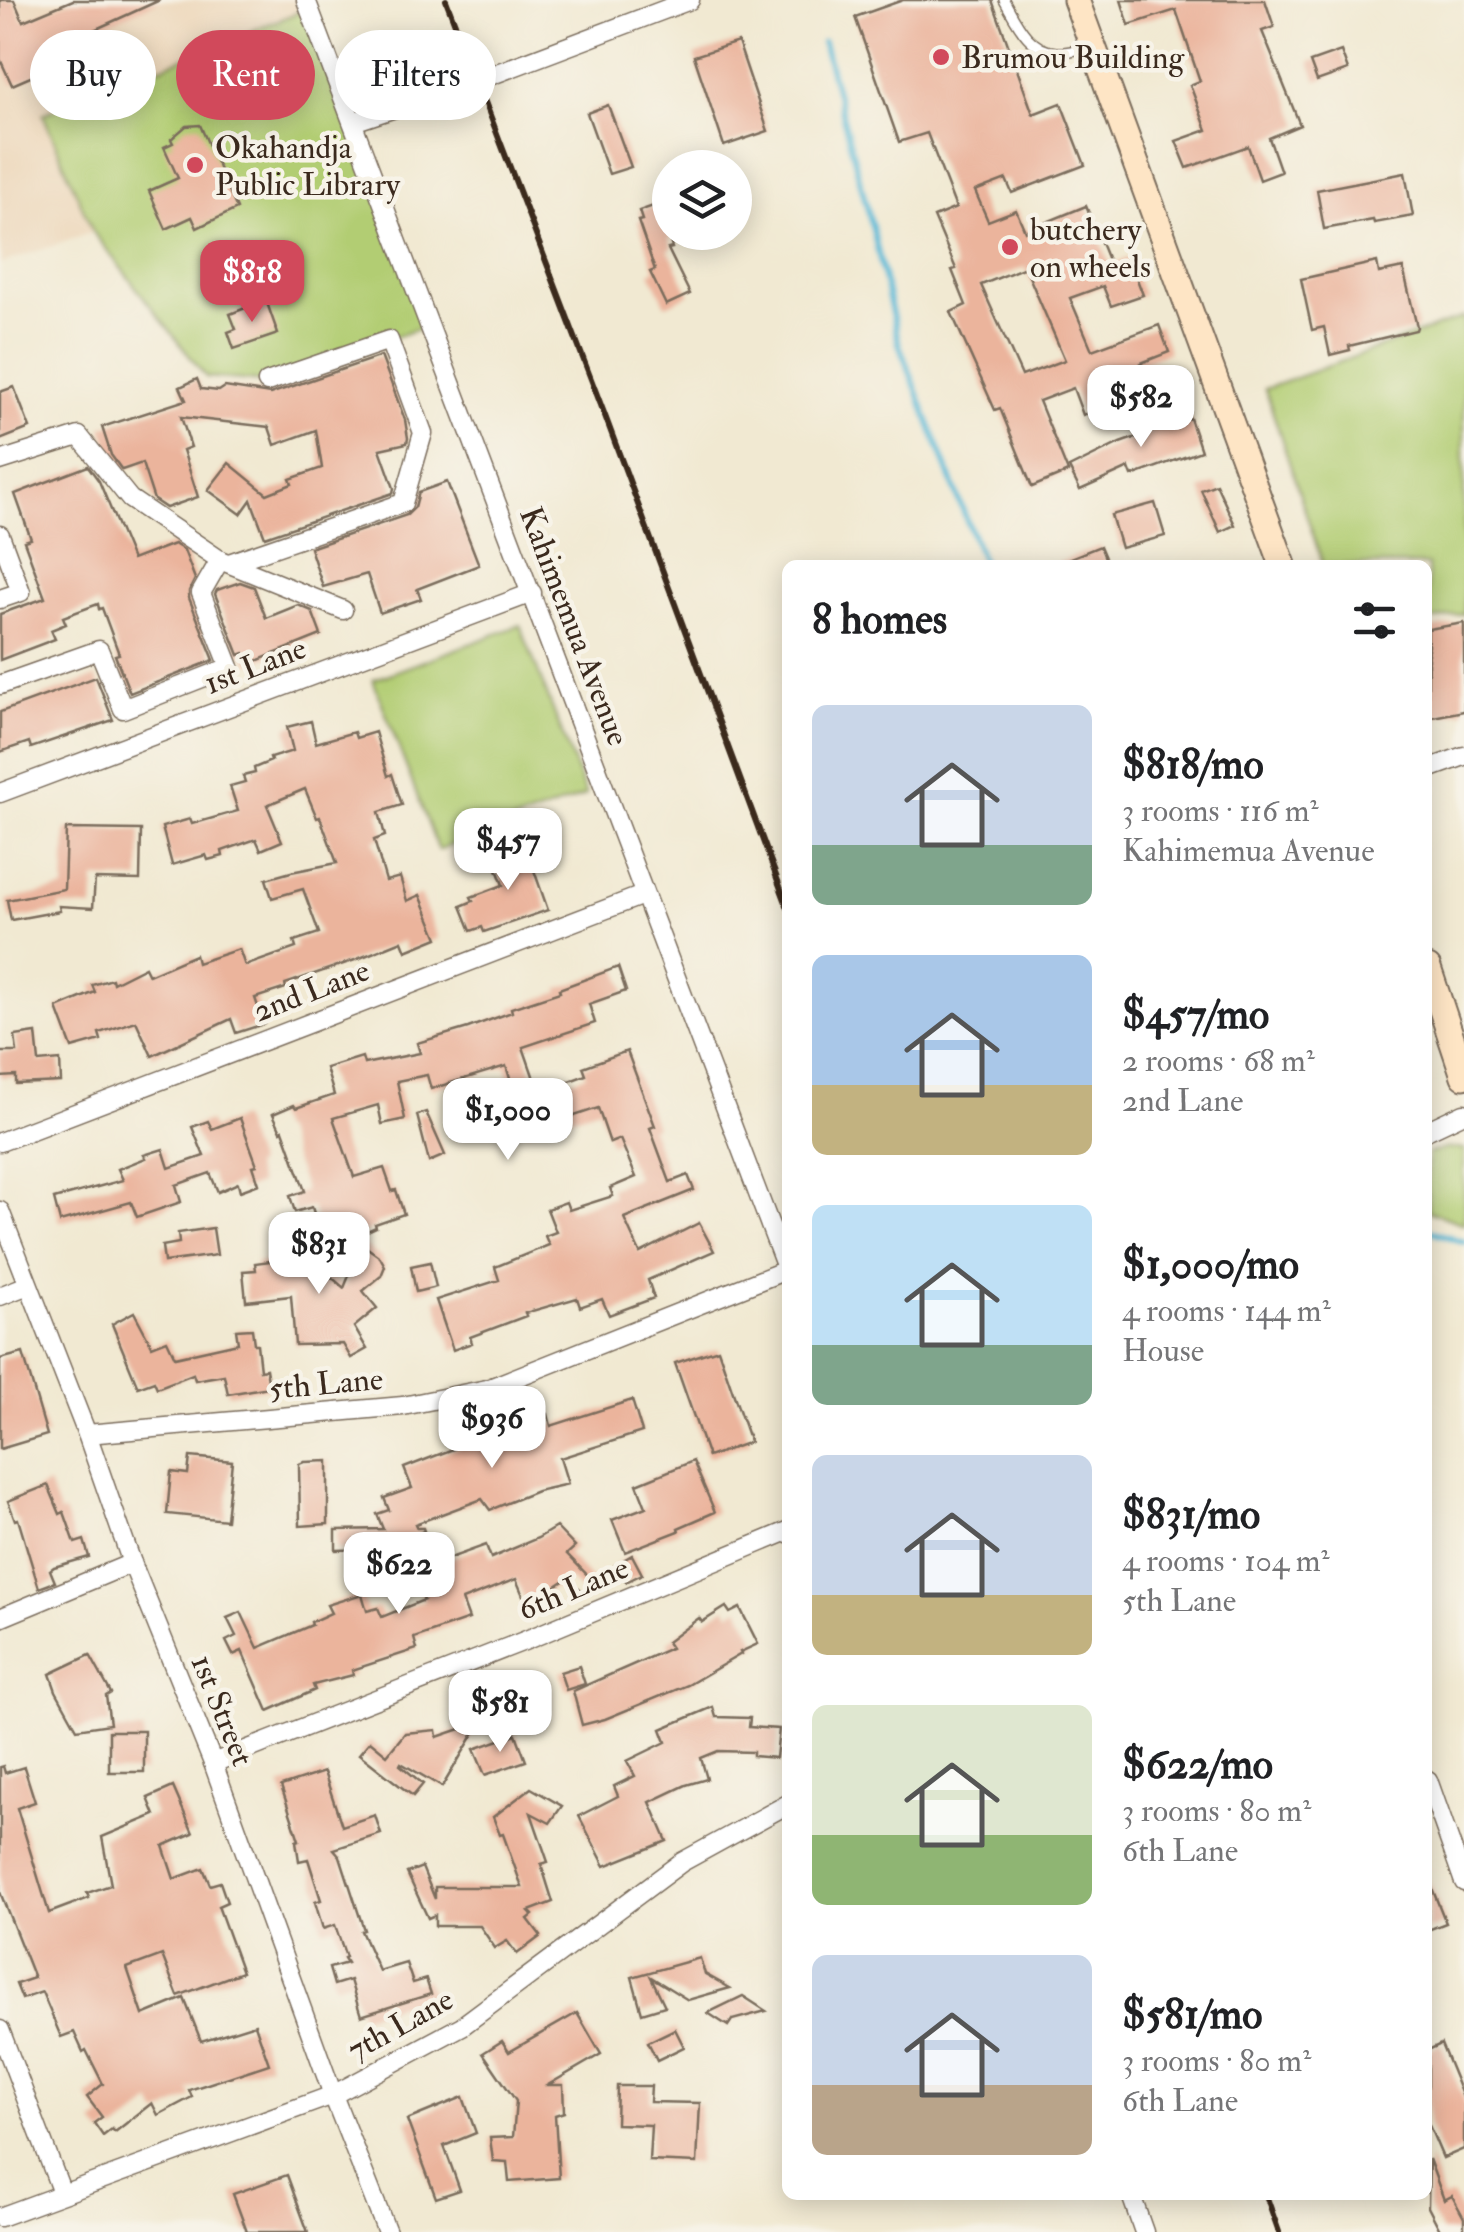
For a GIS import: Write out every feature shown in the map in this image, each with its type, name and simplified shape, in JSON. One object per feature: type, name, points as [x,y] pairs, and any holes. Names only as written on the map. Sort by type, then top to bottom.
[{"type":"main road","points":[[1076,0],[1281,560]]},
{"type":"main road","points":[[1432,980],[1464,1076]]},
{"type":"street","name":"Kahimemua Avenue","points":[[306,0],[782,1259]]},
{"type":"street","points":[[353,122],[690,0]]},
{"type":"street","points":[[0,686],[99,650],[122,709],[230,667],[201,593],[225,561],[404,503],[423,433],[389,340],[267,382]]},
{"type":"street","points":[[0,462],[80,436],[130,500],[225,561],[343,610]]},
{"type":"street","points":[[0,535],[21,592],[0,600]]},
{"type":"street","name":"1st Lane","points":[[0,793],[532,593]]},
{"type":"street","points":[[1432,768],[1464,756]]},
{"type":"street","name":"2nd Lane","points":[[0,1142],[643,894]]},
{"type":"street","points":[[1432,1128],[1464,1113]]},
{"type":"street","name":"1st Street","points":[[0,1211],[87,1434],[132,1563],[213,1763],[387,2232]]},
{"type":"street","name":"5th Lane","points":[[87,1434],[404,1406],[486,1388],[782,1274]]},
{"type":"street","points":[[0,1296],[28,1286]]},
{"type":"street","name":"6th Lane","points":[[213,1763],[524,1642],[782,1534]]},
{"type":"street","points":[[0,1618],[132,1563]]},
{"type":"street","points":[[1432,1791],[1464,1882]]},
{"type":"street","name":"7th Lane","points":[[0,2217],[333,2095],[462,2026],[682,1862],[782,1807]]},
{"type":"street","points":[[0,2030],[62,2193]]},
{"type":"street","points":[[1133,2200],[1144,2232]]},
{"type":"lane","points":[[1004,0],[1022,31],[1040,48],[1058,53],[1094,47]]},
{"type":"shaded area","points":[[0,0],[306,0],[309,9],[256,30],[176,30],[176,62],[156,69],[156,30],[30,30],[30,120],[46,120],[93,232],[0,264]]},
{"type":"green space","points":[[309,8],[335,77],[335,120],[351,120],[429,325],[267,382],[206,377],[93,232],[46,120],[156,120],[156,69],[176,61],[176,120],[315,120],[315,30],[254,30]]},
{"type":"green space","points":[[1464,317],[1464,614],[1432,620],[1432,560],[1321,560],[1265,389]]},
{"type":"green space","points":[[520,625],[586,795],[438,850],[373,680]]},
{"type":"green space","points":[[1446,1148],[1464,1149],[1464,1224],[1432,1212],[1432,1153]]},
{"type":"building","points":[[0,0],[14,0],[23,21],[73,0],[160,0],[94,30],[30,30],[30,77],[12,85],[0,59]]},
{"type":"building","points":[[903,0],[992,0],[1033,114],[1061,103],[1085,165],[1012,193],[1006,179],[975,191],[988,221],[1016,210],[1025,231],[1086,206],[1110,265],[1129,258],[1143,295],[1111,306],[1103,286],[1070,298],[1092,350],[1159,325],[1169,352],[1141,363],[1150,391],[1083,415],[1073,388],[1039,401],[1068,472],[1032,487],[1000,408],[995,410],[951,312],[966,305],[934,217],[956,208],[927,133],[899,142],[855,17]],"holes":[[[1025,267],[1065,360],[1022,376],[981,285]]]},
{"type":"building","points":[[1121,0],[1265,0],[1274,27],[1262,31],[1300,125],[1269,138],[1281,172],[1260,180],[1248,146],[1187,168],[1176,141],[1207,130],[1190,85],[1200,81],[1176,10],[1129,25]]},
{"type":"building","points":[[738,42],[768,131],[724,146],[694,56]]},
{"type":"building","points":[[1341,51],[1348,70],[1317,81],[1310,62]]},
{"type":"building","points":[[608,105],[631,167],[609,174],[587,113]]},
{"type":"building","name":"Okahandja Public Library","points":[[200,125],[237,209],[197,228],[192,217],[166,229],[149,191],[178,178],[164,147],[173,143],[171,139],[186,126]]},
{"type":"building","points":[[1405,173],[1413,216],[1324,229],[1317,190]]},
{"type":"building","points":[[652,206],[652,250],[668,250],[690,294],[666,305],[650,272],[655,270],[638,221],[642,220],[639,211]]},
{"type":"building","points":[[1377,262],[1379,273],[1403,268],[1416,330],[1349,346],[1350,350],[1330,355],[1324,327],[1312,330],[1301,279]]},
{"type":"building","points":[[266,300],[278,334],[234,349],[228,332],[236,329],[230,314]]},
{"type":"building","points":[[381,356],[408,438],[407,443],[380,449],[393,493],[265,537],[251,500],[241,514],[208,490],[229,463],[267,494],[292,484],[290,479],[322,468],[316,430],[275,445],[269,427],[181,417],[191,447],[183,450],[198,497],[166,508],[154,500],[142,463],[122,470],[111,455],[102,427],[186,400],[180,387],[197,379],[201,389],[219,391],[225,387],[270,394]]},
{"type":"building","points":[[14,387],[30,428],[0,440],[0,392]]},
{"type":"building","points":[[1164,403],[1170,425],[1190,418],[1201,451],[1132,476],[1129,468],[1080,490],[1069,468],[1151,432],[1144,409]]},
{"type":"building","points":[[88,466],[99,481],[132,560],[174,544],[184,550],[195,579],[189,598],[214,660],[130,693],[98,604],[63,617],[66,624],[51,630],[55,639],[0,660],[0,614],[45,598],[24,541],[31,539],[15,494]]},
{"type":"building","points":[[447,482],[479,565],[417,589],[421,599],[380,613],[367,574],[323,587],[310,548],[407,515],[415,507],[419,492]]},
{"type":"building","points":[[1216,484],[1235,525],[1220,532],[1201,490]]},
{"type":"building","points":[[1155,503],[1165,536],[1121,548],[1111,515]]},
{"type":"building","points":[[1100,546],[1106,560],[1065,560]]},
{"type":"building","points":[[240,582],[254,587],[266,618],[298,605],[312,611],[321,635],[249,664],[244,653],[239,655],[215,594]]},
{"type":"building","points":[[1464,623],[1464,711],[1432,717],[1432,628]]},
{"type":"building","points":[[96,677],[113,720],[31,748],[29,742],[0,752],[0,712]]},
{"type":"building","points":[[311,721],[316,743],[354,732],[356,738],[375,732],[388,776],[392,774],[402,805],[379,812],[385,836],[374,840],[386,881],[400,877],[407,901],[420,895],[438,938],[406,951],[402,941],[255,998],[264,1024],[236,1033],[231,1019],[152,1056],[136,1021],[99,1033],[101,1040],[72,1048],[57,1008],[95,992],[92,985],[112,979],[113,983],[145,967],[149,975],[195,955],[197,963],[239,949],[245,966],[296,948],[294,941],[319,933],[303,889],[272,898],[266,879],[337,863],[305,789],[267,805],[282,841],[261,850],[256,839],[222,851],[223,856],[208,860],[206,855],[172,865],[162,827],[190,819],[192,824],[238,811],[230,786],[245,782],[243,776],[255,773],[254,768],[271,761],[270,758],[293,751],[287,727]]},
{"type":"building","points":[[66,829],[141,830],[140,880],[95,879],[93,908],[59,906],[60,911],[11,920],[7,900],[64,889]]},
{"type":"building","points":[[524,842],[548,910],[484,932],[482,927],[471,931],[461,906],[473,901],[471,897],[503,885],[491,853]]},
{"type":"building","points":[[618,967],[626,991],[589,1004],[595,1023],[523,1047],[540,1092],[586,1075],[583,1067],[627,1051],[655,1126],[650,1128],[670,1182],[688,1175],[694,1190],[624,1218],[640,1253],[699,1223],[714,1251],[648,1280],[654,1298],[609,1315],[602,1299],[580,1307],[577,1298],[525,1313],[526,1316],[470,1337],[472,1343],[453,1350],[436,1300],[499,1280],[495,1267],[549,1245],[545,1236],[556,1232],[547,1209],[566,1202],[569,1210],[613,1196],[610,1188],[636,1177],[620,1139],[610,1143],[598,1108],[527,1132],[506,1066],[431,1089],[427,1075],[397,1081],[405,1119],[382,1124],[378,1105],[333,1118],[354,1177],[384,1168],[404,1214],[375,1224],[376,1227],[352,1238],[324,1245],[312,1207],[295,1212],[290,1196],[305,1191],[283,1130],[273,1114],[334,1095],[326,1068],[362,1057],[364,1064],[420,1053],[417,1043],[512,1012],[511,1008]]},
{"type":"building","points":[[36,1033],[39,1062],[60,1060],[61,1082],[16,1084],[16,1076],[0,1077],[0,1052],[17,1052],[15,1036]]},
{"type":"building","points":[[426,1112],[445,1155],[429,1162],[417,1115]]},
{"type":"building","points":[[240,1118],[257,1165],[253,1166],[259,1184],[240,1191],[238,1183],[218,1192],[210,1173],[176,1185],[181,1202],[137,1217],[131,1202],[60,1222],[54,1199],[123,1180],[118,1169],[163,1149],[169,1168],[204,1156],[192,1127],[208,1121],[212,1129]]},
{"type":"building","points":[[213,1228],[217,1255],[164,1262],[162,1246],[179,1243],[178,1233]]},
{"type":"building","points":[[362,1244],[380,1257],[385,1266],[381,1276],[363,1291],[377,1308],[354,1327],[367,1349],[351,1358],[343,1344],[295,1345],[291,1296],[246,1301],[243,1271],[256,1270],[255,1263],[307,1256],[344,1288]]},
{"type":"building","points":[[430,1262],[436,1287],[416,1292],[411,1266]]},
{"type":"building","points":[[134,1312],[152,1346],[167,1340],[175,1357],[238,1343],[236,1330],[252,1329],[260,1370],[266,1369],[269,1387],[228,1394],[224,1375],[195,1380],[193,1374],[157,1388],[154,1381],[138,1387],[112,1324]]},
{"type":"building","points":[[718,1349],[750,1442],[708,1457],[675,1363]]},
{"type":"building","points":[[23,1353],[47,1435],[0,1449],[0,1359]]},
{"type":"building","points":[[632,1400],[642,1432],[560,1458],[568,1484],[537,1491],[490,1510],[482,1499],[415,1524],[424,1531],[374,1549],[336,1550],[336,1530],[383,1529],[377,1514],[389,1510],[384,1498],[412,1488],[404,1468],[466,1444],[462,1435],[478,1429],[481,1438],[548,1414],[551,1426]]},
{"type":"building","points":[[190,1457],[232,1461],[226,1520],[167,1514],[171,1472],[188,1474]]},
{"type":"building","points":[[328,1461],[328,1524],[300,1526],[299,1464]]},
{"type":"building","points":[[693,1461],[715,1512],[625,1552],[612,1520],[646,1507],[637,1484]]},
{"type":"building","points":[[48,1485],[60,1514],[64,1512],[75,1543],[84,1540],[89,1557],[54,1567],[50,1570],[55,1582],[39,1588],[18,1519],[15,1520],[8,1501]]},
{"type":"building","points":[[556,1527],[575,1547],[567,1554],[596,1584],[585,1595],[568,1578],[527,1605],[516,1579],[462,1600],[469,1619],[414,1638],[417,1649],[352,1670],[353,1675],[313,1685],[315,1690],[268,1711],[242,1651],[233,1655],[226,1641],[236,1636],[227,1618],[241,1612],[258,1648],[312,1625],[311,1622],[331,1613],[327,1605],[362,1594],[367,1611],[378,1608],[382,1617],[424,1600],[414,1571],[486,1545],[491,1558]]},
{"type":"building","points":[[632,1555],[642,1574],[626,1582],[615,1565]]},
{"type":"building","points":[[726,1607],[730,1613],[740,1608],[758,1644],[688,1685],[582,1725],[573,1691],[671,1648],[667,1642],[699,1618],[702,1622]]},
{"type":"building","points":[[90,1655],[111,1693],[106,1696],[110,1724],[77,1729],[50,1674]]},
{"type":"building","points":[[579,1666],[585,1684],[566,1690],[560,1672]]},
{"type":"building","points":[[713,1707],[716,1717],[750,1718],[749,1727],[779,1729],[776,1758],[753,1756],[753,1752],[718,1751],[701,1758],[707,1779],[650,1802],[667,1841],[605,1866],[579,1816],[618,1796],[614,1786],[635,1776],[627,1761],[666,1742],[661,1729]]},
{"type":"building","points":[[481,1722],[442,1787],[401,1763],[423,1784],[413,1796],[359,1754],[370,1741],[387,1755],[405,1733],[436,1730],[437,1737]]},
{"type":"building","points":[[109,1731],[144,1731],[144,1772],[109,1772]]},
{"type":"building","points":[[516,1734],[526,1761],[485,1775],[474,1749]]},
{"type":"building","points":[[3,1766],[5,1773],[24,1767],[35,1802],[17,1808],[49,1913],[111,1885],[102,1837],[155,1815],[148,1798],[173,1787],[193,1833],[163,1846],[174,1879],[203,1868],[210,1885],[220,1882],[227,1902],[218,1906],[242,1972],[178,1996],[162,1955],[127,1968],[143,2015],[184,1998],[201,2041],[255,2024],[269,2064],[189,2090],[192,2097],[158,2115],[152,2103],[115,2132],[112,2129],[103,2136],[94,2123],[102,2117],[87,2097],[103,2084],[86,2050],[83,2052],[74,2032],[61,2037],[42,1992],[22,1999],[16,1984],[34,1978],[0,1892]]},
{"type":"building","points":[[324,1772],[342,1826],[375,1815],[381,1834],[334,1849],[340,1856],[364,1930],[361,1931],[379,1971],[406,1963],[413,1983],[426,1979],[431,1994],[361,2016],[350,1980],[334,1985],[329,1968],[347,1963],[346,1957],[335,1925],[323,1929],[315,1902],[321,1900],[308,1859],[299,1861],[299,1840],[281,1786]]},
{"type":"building","points":[[531,1788],[562,1806],[550,1823],[531,1813],[548,1862],[541,1864],[553,1902],[529,1911],[533,1915],[528,1919],[541,1936],[517,1954],[507,1941],[495,1948],[480,1926],[435,1926],[435,1915],[428,1918],[407,1873],[422,1867],[435,1899],[435,1887],[522,1887],[493,1817]]},
{"type":"building","points":[[1432,1888],[1446,1923],[1432,1928]]},
{"type":"building","points":[[700,1958],[705,1974],[730,1988],[688,2000],[651,1977],[665,2006],[642,2013],[632,1977]]},
{"type":"building","points":[[743,1996],[766,2011],[732,2020],[728,2026],[708,2013]]},
{"type":"building","points":[[577,2013],[601,2054],[548,2085],[563,2085],[564,2112],[555,2115],[559,2178],[509,2182],[507,2162],[493,2161],[490,2138],[513,2137],[516,2101],[483,2053],[502,2041],[509,2052]]},
{"type":"building","points":[[675,2029],[684,2047],[657,2060],[648,2042]]},
{"type":"building","points":[[1441,2044],[1464,2100],[1464,2149],[1443,2158],[1432,2132],[1432,2048]]},
{"type":"building","points":[[617,2086],[651,2086],[650,2102],[700,2103],[697,2163],[649,2161],[651,2125],[616,2124]]},
{"type":"building","points":[[463,2097],[476,2133],[444,2146],[460,2190],[436,2198],[407,2120]]},
{"type":"building","points":[[1432,2167],[1444,2200],[1452,2196],[1464,2218],[1464,2232],[1441,2232],[1428,2200],[1432,2200]]},
{"type":"building","points":[[287,2175],[308,2232],[247,2232],[233,2194]]},
{"type":"waterway","points":[[823,42],[899,344],[982,560]]},
{"type":"waterway","points":[[1432,1231],[1464,1242]]},
{"type":"railway","points":[[446,0],[782,892]]},
{"type":"railway","points":[[1268,2200],[1279,2232]]},
{"type":"place","name":"Brumou Building","points":[[941,57]]},
{"type":"place","name":"Okahandja Public Library","points":[[195,165]]},
{"type":"place","name":"butchery on wheels","points":[[1010,247]]}]
